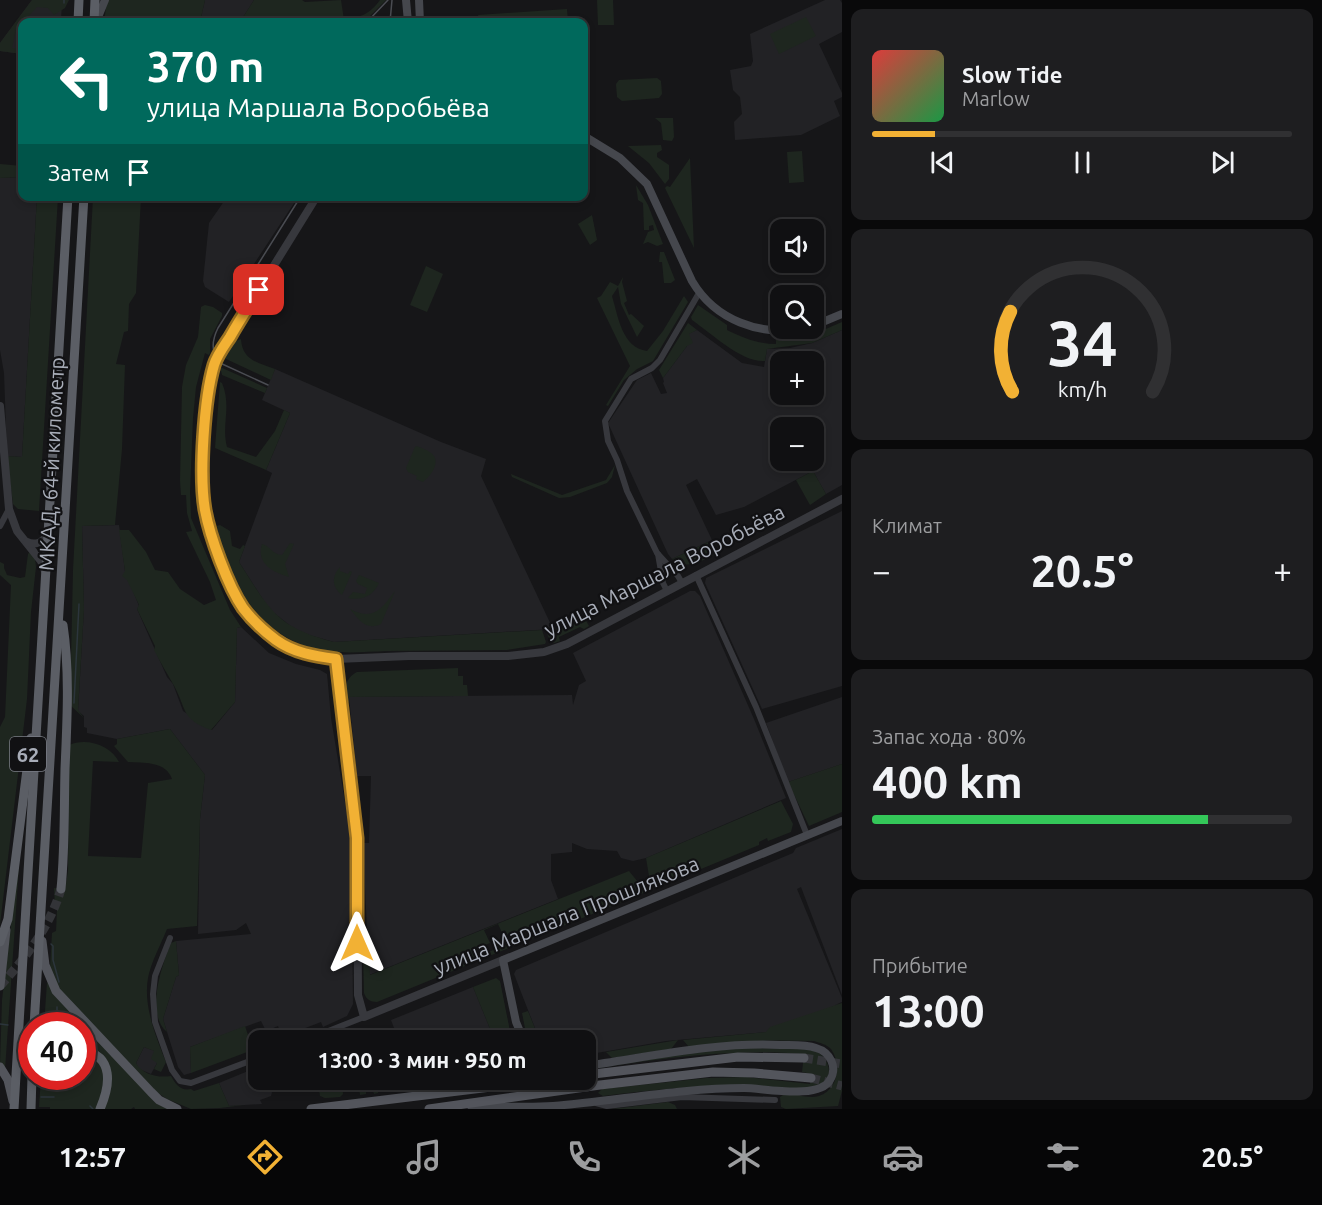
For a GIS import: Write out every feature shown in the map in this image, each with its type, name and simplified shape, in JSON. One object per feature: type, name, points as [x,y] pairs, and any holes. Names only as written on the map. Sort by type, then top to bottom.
[{"type":"highway","points":[[78,18],[79,0]]},
{"type":"highway","points":[[95,0],[95,18]]},
{"type":"highway","name":"МКАД, 64-й километр","points":[[37,709],[68,201]]},
{"type":"highway","name":"МКАД, 64-й километр","points":[[35,1012],[84,201]]},
{"type":"highway","points":[[60,608],[66,644],[64,852],[61,889]]},
{"type":"highway","points":[[14,1107],[37,709]]},
{"type":"highway","name":"62","points":[[8,919],[29,747],[37,709]]},
{"type":"highway","points":[[0,942],[8,919]]},
{"type":"highway","points":[[96,1056],[106,1069],[109,1082],[100,1109]]},
{"type":"highway","points":[[31,1109],[32,1090]]},
{"type":"main road","points":[[97,18],[105,0]]},
{"type":"main road","points":[[406,0],[408,18]]},
{"type":"main road","points":[[419,0],[420,18]]},
{"type":"main road","points":[[588,138],[616,156],[647,184],[699,293],[715,309],[744,324],[770,330]]},
{"type":"main road","points":[[824,321],[842,314]]},
{"type":"main road","name":"улица Маршала Прошлякова","points":[[503,960],[842,821]]},
{"type":"main road","points":[[0,986],[8,919]]},
{"type":"main road","points":[[41,934],[45,966],[56,991],[146,1088],[159,1100],[177,1109]]},
{"type":"main road","points":[[503,960],[516,1030]]},
{"type":"main road","points":[[516,1022],[519,1030]]},
{"type":"main road","points":[[456,1106],[528,1107],[676,1092],[743,1088],[811,1092],[830,1082],[833,1068],[828,1056],[819,1048],[771,1045],[703,1049],[596,1064]]},
{"type":"main road","points":[[596,1074],[720,1058],[765,1056],[804,1058]]},
{"type":"main road","points":[[0,1067],[8,1080],[14,1107]]},
{"type":"main road","points":[[429,1109],[713,1072],[811,1078]]},
{"type":"main road","points":[[453,1092],[459,1090]]},
{"type":"main road","points":[[311,1109],[469,1090]]},
{"type":"street","name":"улица Маршала Воробьёва","points":[[314,201],[216,359],[209,388],[203,491],[207,521],[237,598],[248,615],[270,636],[290,648],[306,654],[336,659],[508,656],[544,652],[567,644],[842,499]]},
{"type":"street","points":[[667,591],[663,583],[657,553],[608,441],[605,421],[631,379],[652,368],[660,360],[699,293]]},
{"type":"street","points":[[0,406],[9,509],[13,522],[41,561],[46,575]]},
{"type":"street","points":[[2,523],[9,509]]},
{"type":"street","points":[[2,523],[13,522]]},
{"type":"street","points":[[25,541],[38,543],[45,538],[48,531]]},
{"type":"street","points":[[657,553],[682,583]]},
{"type":"street","points":[[696,575],[756,707],[807,835]]},
{"type":"street","points":[[336,659],[357,838],[358,995],[364,1017]]},
{"type":"street","points":[[170,938],[155,976],[153,994],[155,1022],[177,1079],[183,1083],[191,1083],[248,1062]]},
{"type":"street","name":"улица Маршала Прошлякова","points":[[331,1030],[503,960]]},
{"type":"street","points":[[594,1102],[607,1106],[682,1097],[775,1100]]},
{"type":"shaded area","points":[[32,0],[62,0],[61,18],[19,18]]},
{"type":"shaded area","points":[[32,0],[69,0],[65,8],[54,15],[48,8],[37,7],[27,18],[19,18]]},
{"type":"shaded area","points":[[107,0],[205,0],[201,18],[105,18]]},
{"type":"shaded area","points":[[205,0],[254,0],[243,18],[201,18]]},
{"type":"shaded area","points":[[254,0],[302,0],[305,2],[341,0],[344,18],[243,18]]},
{"type":"shaded area","points":[[380,0],[386,0],[368,18],[355,18],[373,9]]},
{"type":"shaded area","points":[[597,0],[613,0],[614,25],[598,25]]},
{"type":"shaded area","points":[[825,0],[840,0],[842,3],[842,32],[819,44],[842,93],[842,97],[834,101],[840,116],[801,135],[735,140],[734,122],[742,114],[740,97],[733,90],[730,70],[751,66],[753,61],[750,34]]},
{"type":"shaded area","points":[[567,9],[568,18],[479,18],[478,15]]},
{"type":"shaded area","points":[[806,17],[816,36],[779,54],[770,34]]},
{"type":"shaded area","points":[[18,19],[18,53],[0,51],[0,43]]},
{"type":"shaded area","points":[[18,19],[18,28],[12,48],[18,49],[18,53],[0,51],[0,43]]},
{"type":"shaded area","points":[[657,78],[661,81],[662,94],[659,98],[622,101],[617,97],[616,84],[619,80]]},
{"type":"shaded area","points":[[655,118],[673,118],[674,137],[672,141],[663,140],[661,123]]},
{"type":"shaded area","points":[[661,145],[662,150],[657,153],[657,157],[669,165],[669,179],[665,184],[649,163],[628,146]]},
{"type":"shaded area","points":[[802,151],[804,182],[789,183],[787,152]]},
{"type":"shaded area","points":[[690,158],[694,248],[665,188],[670,187]]},
{"type":"shaded area","points":[[0,164],[18,166],[18,177],[0,178]]},
{"type":"shaded area","points":[[18,177],[18,201],[37,201],[22,457],[7,456],[4,373],[0,350],[0,178]]},
{"type":"shaded area","points":[[636,185],[648,205],[663,244],[657,246],[648,242],[643,244],[648,232],[654,230],[653,225],[649,226],[649,230],[644,230],[643,203],[638,200]]},
{"type":"shaded area","points":[[37,201],[58,201],[39,511],[18,509],[13,504],[7,456],[22,457]]},
{"type":"shaded area","points":[[93,201],[141,201],[136,293],[129,304],[128,331],[124,332],[116,364],[125,365],[122,449],[115,525],[82,526],[84,609],[78,710],[84,718],[70,705],[73,570]]},
{"type":"shaded area","points":[[224,201],[295,201],[229,302],[205,287],[203,281],[209,223]]},
{"type":"shaded area","points":[[592,215],[597,240],[590,245],[578,224]]},
{"type":"shaded area","points":[[660,252],[664,252],[675,280],[671,283],[664,283],[662,262],[659,262]]},
{"type":"shaded area","points":[[426,266],[443,274],[427,312],[410,305]]},
{"type":"shaded area","points":[[623,277],[622,282],[627,301],[624,303],[629,315],[631,314],[644,326],[637,337],[621,304],[618,287],[612,296],[622,330],[632,344],[639,349],[647,351],[663,331],[684,296],[688,302],[653,361],[637,369],[624,380],[608,406],[606,405],[630,366],[597,298],[601,296],[610,282],[618,286]]},
{"type":"shaded area","points":[[205,305],[213,307],[222,313],[222,316],[210,339],[210,353],[209,355],[205,353],[196,387],[190,492],[191,518],[230,610],[241,627],[237,628],[235,702],[211,730],[189,717],[154,650],[155,646],[137,609],[139,605],[127,580],[122,576],[125,571],[119,530],[129,530],[146,552],[155,570],[168,572],[180,589],[204,605],[216,600],[186,532],[192,531],[187,513],[186,495],[181,495],[180,481],[182,387],[186,365],[198,337],[201,307]]},
{"type":"shaded area","points":[[698,305],[727,325],[727,330],[763,343],[776,344],[776,340],[786,339],[821,339],[812,343],[767,349],[765,361],[756,360],[737,352],[717,339],[691,317]]},
{"type":"shaded area","points":[[842,322],[842,330],[824,338],[824,330]]},
{"type":"shaded area","points":[[688,323],[697,330],[689,334],[693,343],[687,346],[663,378],[659,370]]},
{"type":"shaded area","points":[[697,330],[742,363],[764,367],[767,349],[790,348],[812,343],[842,330],[842,485],[826,494],[813,471],[744,507],[716,515],[697,479],[686,485],[712,540],[672,559],[608,423],[637,380],[651,373],[661,394],[667,393],[663,378],[687,346],[688,334]]},
{"type":"shaded area","points":[[241,339],[244,352],[252,360],[275,369],[271,380],[224,358],[234,342]]},
{"type":"shaded area","points":[[220,367],[267,388],[265,393],[222,375]]},
{"type":"shaded area","points":[[275,369],[441,442],[486,459],[481,476],[553,629],[334,642],[293,628],[269,609],[239,562],[272,473],[266,470],[290,413],[262,400]]},
{"type":"shaded area","points":[[220,382],[226,400],[225,439],[227,447],[256,457],[275,431],[284,410],[290,413],[266,470],[215,448]]},
{"type":"shaded area","points":[[417,446],[430,452],[436,460],[432,472],[423,482],[416,479],[417,476],[408,472],[406,468]]},
{"type":"shaded area","points":[[615,465],[612,477],[607,483],[570,497],[559,498],[512,477],[511,474],[562,495],[606,480]]},
{"type":"shaded area","points":[[813,471],[826,494],[810,505],[796,480]]},
{"type":"shaded area","points":[[842,511],[842,686],[762,709],[705,583],[706,578]]},
{"type":"shaded area","points":[[119,525],[125,571],[139,606],[137,609],[167,677],[173,684],[183,711],[212,730],[235,702],[237,628],[241,627],[269,653],[327,674],[331,718],[351,838],[353,1004],[347,1016],[323,1027],[321,1022],[300,1030],[279,1030],[278,1026],[266,1030],[261,1021],[190,1047],[191,1073],[184,1075],[178,1067],[163,1019],[176,977],[179,975],[176,941],[251,934],[246,923],[236,930],[198,934],[200,819],[205,775],[170,729],[117,739],[87,733],[87,728],[84,727],[84,716],[78,711],[84,609],[82,526]]},
{"type":"shaded area","points":[[220,525],[230,531],[232,546],[240,549],[243,545],[245,546],[239,562],[267,604],[287,623],[315,636],[334,642],[542,630],[546,642],[507,650],[348,652],[318,650],[309,647],[291,640],[274,629],[246,600],[227,564],[217,526]]},
{"type":"shaded area","points":[[708,542],[714,555],[709,558],[688,564],[672,559]]},
{"type":"shaded area","points":[[290,543],[294,544],[285,564],[289,577],[267,566],[261,557],[261,551],[262,544],[276,554],[282,555]]},
{"type":"shaded area","points":[[30,552],[35,558],[36,567],[31,612],[27,699],[0,925],[0,727],[5,717],[11,585],[0,575],[0,562],[4,564],[7,575],[25,577]]},
{"type":"shaded area","points":[[340,567],[340,571],[348,574],[352,572],[342,595],[336,589],[334,582],[335,574]]},
{"type":"shaded area","points":[[359,575],[379,583],[374,591],[366,596],[358,599],[348,598],[353,592],[365,594],[367,588],[356,581]]},
{"type":"shaded area","points":[[395,591],[381,624],[376,626],[367,625],[350,609],[365,614],[376,612]]},
{"type":"shaded area","points":[[690,591],[695,591],[700,596],[786,798],[646,858],[633,861],[621,858],[617,851],[587,849],[572,843],[572,852],[551,854],[551,880],[558,899],[369,975],[363,843],[369,843],[371,776],[357,776],[349,697],[572,695],[573,705],[579,685],[586,681],[573,653]]},
{"type":"shaded area","points":[[585,619],[589,626],[584,629],[580,627],[559,637],[560,641],[554,643],[545,630],[553,629]]},
{"type":"shaded area","points":[[458,668],[458,676],[463,676],[463,685],[467,685],[468,696],[349,697],[349,702],[346,703],[346,685],[357,672]]},
{"type":"shaded area","points":[[842,697],[842,764],[788,782],[766,723]]},
{"type":"shaded area","points":[[170,729],[205,775],[200,819],[197,926],[167,929],[148,978],[149,1010],[166,1062],[161,1072],[154,1069],[157,1063],[151,1059],[154,1051],[144,1047],[136,1063],[151,1075],[171,1076],[177,1085],[184,1089],[194,1091],[219,1083],[229,1106],[244,1105],[191,1109],[158,1093],[96,1028],[96,1012],[80,1012],[59,990],[50,968],[52,933],[56,931],[57,910],[55,909],[54,888],[65,890],[68,871],[69,745],[83,742],[97,744],[110,751],[119,762],[93,761],[88,856],[141,858],[148,783],[172,779],[169,773],[160,766],[128,762],[114,746],[117,744],[117,739]]},
{"type":"shaded area","points":[[842,764],[842,812],[809,826],[788,782]]},
{"type":"shaded area","points":[[781,801],[793,824],[791,832],[768,841],[767,838],[759,842],[759,845],[660,886],[649,876],[646,858]]},
{"type":"shaded area","points":[[842,829],[842,995],[801,887],[797,889],[842,998],[842,1002],[835,1005],[842,1003],[767,1032],[666,1041],[596,1053],[596,1030],[536,1030],[514,974],[516,970],[793,853],[796,848]]},
{"type":"shaded area","points":[[18,867],[5,1070],[0,1064],[2,1000]]},
{"type":"shaded area","points":[[629,871],[646,892],[377,1002],[369,1000],[364,993],[363,949],[368,945],[370,975]],"holes":[[[498,924],[504,937],[536,924],[539,931],[479,956],[476,949],[490,943],[484,930]]]},
{"type":"shaded area","points":[[176,941],[179,975],[176,977],[163,1019],[167,1032],[160,1024],[157,1014],[157,989],[167,952],[171,943]]},
{"type":"shaded area","points":[[496,978],[500,981],[510,1030],[491,1030],[473,987]]},
{"type":"shaded area","points":[[47,982],[55,994],[73,1012],[45,1012]]},
{"type":"shaded area","points":[[473,987],[491,1030],[395,1030],[391,1020]]},
{"type":"shaded area","points":[[842,1003],[842,1091],[838,1106],[786,1109],[781,1107],[780,1097],[786,1093],[815,1097],[825,1093],[834,1082],[837,1069],[834,1055],[831,1049],[823,1044],[814,1041],[767,1041],[689,1047],[683,1040],[766,1032],[770,1027]]},
{"type":"shaded area","points":[[528,1011],[536,1030],[526,1030],[522,1013]]},
{"type":"shaded area","points":[[245,1026],[248,1035],[248,1052],[191,1073],[190,1047]]},
{"type":"shaded area","points":[[96,1035],[171,1109],[135,1109],[134,1107],[131,1109],[103,1109],[111,1082],[111,1072],[96,1059]]},
{"type":"shaded area","points":[[678,1040],[671,1049],[612,1058],[606,1052]]},
{"type":"shaded area","points":[[144,1047],[155,1051],[157,1063],[151,1074],[139,1069],[136,1063]]},
{"type":"shaded area","points":[[747,1048],[812,1049],[824,1058],[829,1070],[825,1080],[820,1084],[805,1088],[747,1085],[657,1090],[603,1096],[598,1093],[602,1089],[707,1078],[747,1077],[810,1084],[812,1074],[802,1072],[804,1054],[749,1052],[694,1056],[596,1068],[704,1051]]},
{"type":"shaded area","points":[[96,1060],[99,1063],[104,1076],[104,1084],[97,1109],[39,1107],[40,1090],[96,1090]]},
{"type":"shaded area","points":[[248,1071],[248,1090],[288,1090],[272,1092],[271,1096],[260,1100],[262,1104],[229,1106],[219,1083]]},
{"type":"shaded area","points":[[319,1090],[343,1090],[340,1097],[320,1096]]},
{"type":"shaded area","points":[[359,1090],[366,1090],[366,1094],[360,1095]]},
{"type":"shaded area","points":[[668,1102],[675,1105],[677,1109],[612,1109]]},
{"type":"waterway","points":[[74,703],[79,604]]},
{"type":"waterway","points":[[51,944],[59,982]]},
{"type":"waterway","points":[[57,1007],[57,1012]]},
{"type":"waterway","points":[[0,1024],[8,1025]]},
{"type":"waterway","points":[[41,1097],[54,1097]]},
{"type":"waterway","points":[[90,1106],[93,1109]]},
{"type":"tunnel","points":[[0,986],[44,929],[61,889]]},
{"type":"tunnel","points":[[804,1058],[842,1064]]},
{"type":"tunnel","points":[[811,1078],[842,1086]]},
{"type":"tram line","points":[[371,18],[388,0]]},
{"type":"tram line","points":[[390,18],[392,0]]},
{"type":"tram line","points":[[268,385],[220,363],[213,350],[213,341],[218,328],[298,201]]},
{"type":"route","points":[[259,290],[216,359],[212,375],[207,402],[203,458],[205,510],[223,565],[248,615],[276,641],[290,648],[317,657],[336,659],[357,838],[357,943]]}]
